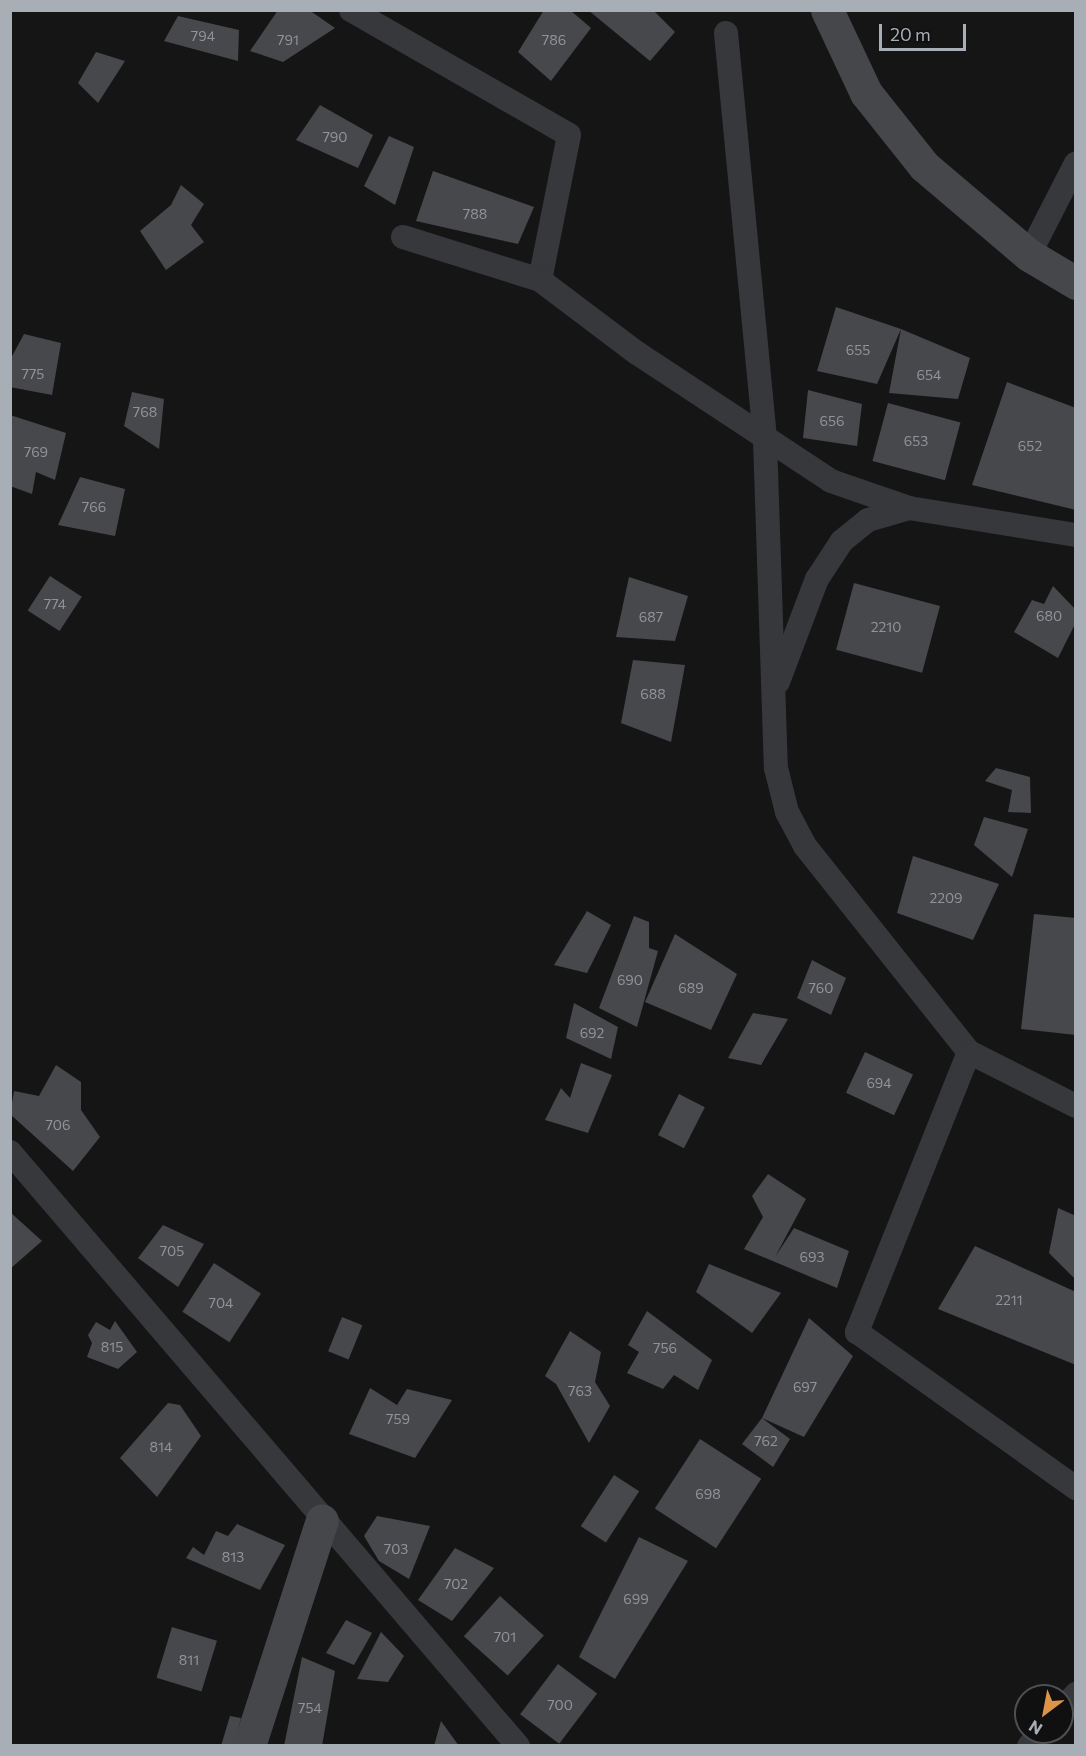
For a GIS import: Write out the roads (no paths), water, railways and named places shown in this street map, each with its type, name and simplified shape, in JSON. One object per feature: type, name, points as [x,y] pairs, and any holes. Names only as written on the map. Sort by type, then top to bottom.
[{"type":"street","points":[[351,10],[569,135],[540,280]]},
{"type":"street","points":[[827,10],[866,93],[924,166],[1029,255],[1076,283]]},
{"type":"street","points":[[726,33],[765,440],[776,768],[787,813],[805,846],[969,1052],[1076,1106]]},
{"type":"street","points":[[1029,255],[1076,163]]},
{"type":"street","points":[[403,237],[540,280],[765,440],[831,481],[909,508],[1076,535]]},
{"type":"street","points":[[774,692],[817,579],[842,541],[868,520],[909,508]]},
{"type":"street","points":[[969,1052],[857,1332],[1076,1488]]},
{"type":"street","points":[[10,1152],[322,1520],[518,1746]]},
{"type":"street","points":[[249,1746],[322,1520]]}]
